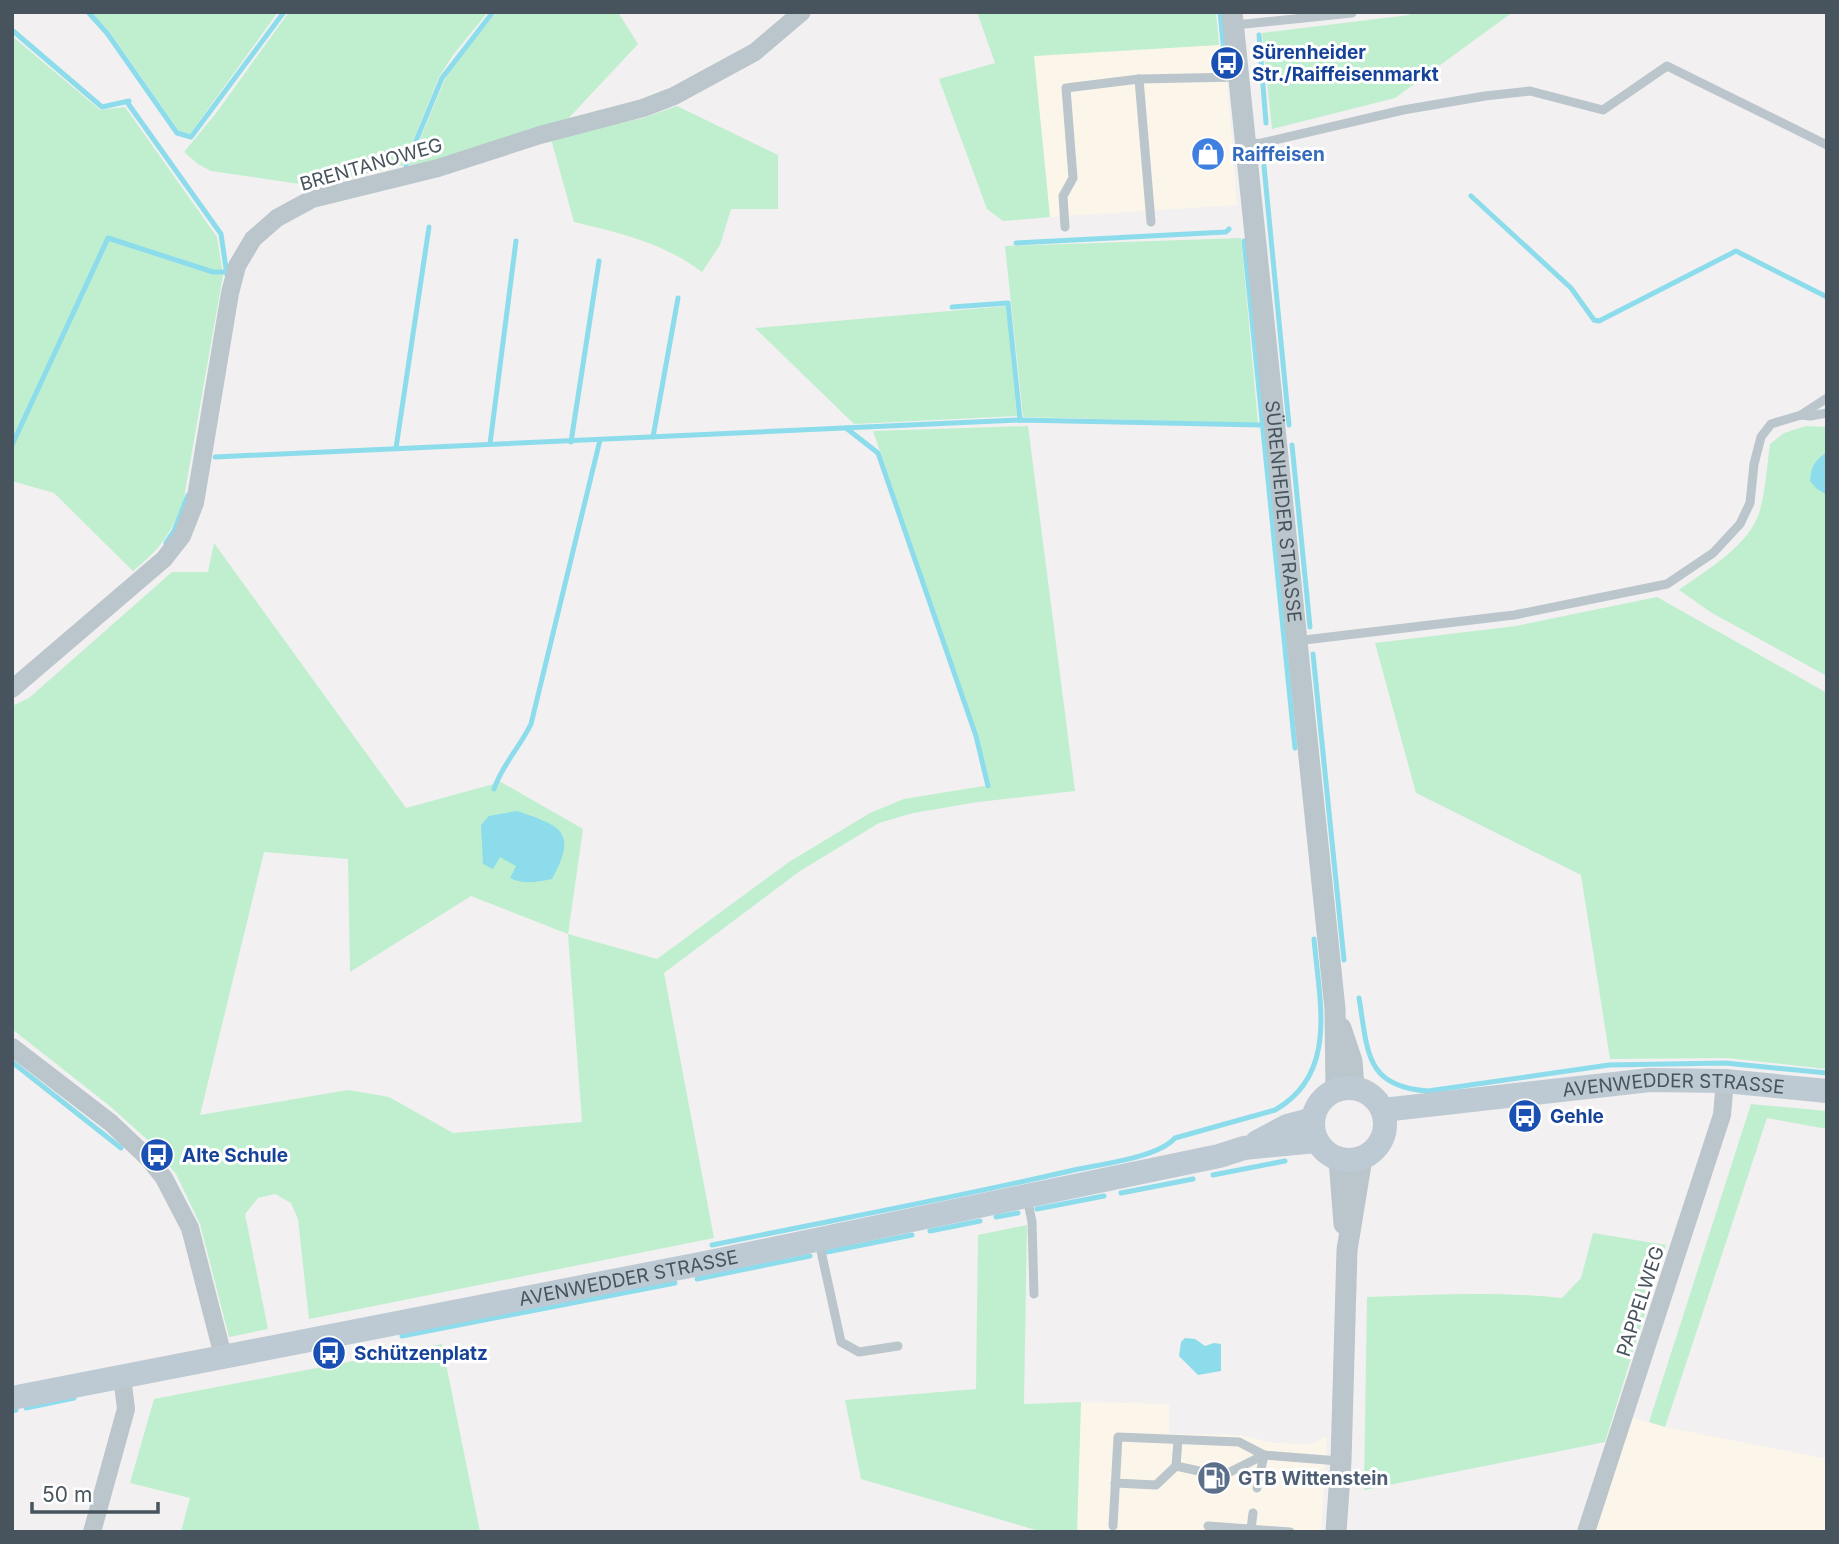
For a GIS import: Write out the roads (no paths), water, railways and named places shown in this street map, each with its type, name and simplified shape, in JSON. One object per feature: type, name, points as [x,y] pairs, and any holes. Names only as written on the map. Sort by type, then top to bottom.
[{"type":"main road","name":"AVENWEDDER STRASSE","points":[[1384,1120],[1478,1100],[1650,1080],[1778,1084],[1827,1091]]},
{"type":"main road","points":[[1345,1089],[1366,1092],[1376,1100],[1384,1120],[1381,1143],[1373,1152],[1350,1159],[1326,1153],[1315,1130],[1317,1107],[1325,1097],[1345,1089]]},
{"type":"main road","name":"AVENWEDDER STRASSE","points":[[12,1398],[819,1239],[1026,1196],[1315,1130]]},
{"type":"street","name":"BRENTANOWEG","points":[[12,689],[164,559],[182,536],[195,503],[237,266],[253,239],[277,218],[312,199],[438,168],[540,135],[643,108],[674,96],[755,52],[802,12]]},
{"type":"street","name":"SÜRENHEIDER STRASSE","points":[[1232,19],[1335,1009],[1352,1060],[1345,1089]]},
{"type":"street","points":[[12,1047],[111,1122],[149,1159],[164,1178],[190,1228],[223,1356]]},
{"type":"street","name":"PAPPELWEG","points":[[1587,1532],[1722,1115],[1725,1081]]},
{"type":"street","points":[[1336,1532],[1341,1461],[1350,1159]]},
{"type":"street","points":[[92,1532],[127,1409],[121,1376]]},
{"type":"lane","points":[[1232,19],[1352,13]]},
{"type":"lane","points":[[1245,144],[1262,144],[1403,110],[1530,91],[1603,110],[1667,66],[1827,145]]},
{"type":"lane","points":[[1065,227],[1063,196],[1073,178],[1066,88],[1139,79],[1238,77]]},
{"type":"lane","points":[[1139,79],[1151,222]]},
{"type":"lane","points":[[1295,641],[1514,615],[1667,584],[1713,553],[1740,524],[1750,503],[1754,464],[1761,437],[1771,424],[1801,415],[1827,398]]},
{"type":"lane","points":[[1801,415],[1827,414]]},
{"type":"lane","points":[[1026,1196],[1032,1222],[1034,1294]]},
{"type":"lane","points":[[819,1239],[841,1342],[859,1352],[898,1346]]},
{"type":"lane","points":[[1113,1526],[1118,1437],[1238,1442],[1264,1455],[1341,1461]]},
{"type":"lane","points":[[1115,1483],[1156,1485],[1176,1466],[1178,1440]]},
{"type":"lane","points":[[1230,1472],[1264,1455]]},
{"type":"lane","points":[[1257,1488],[1264,1455]]},
{"type":"lane","points":[[1176,1466],[1199,1471]]},
{"type":"lane","points":[[1251,1529],[1253,1513]]},
{"type":"lane","points":[[1208,1526],[1290,1532]]},
{"type":"water","points":[[1827,452],[1827,495],[1810,481],[1814,464]]},
{"type":"water","points":[[517,811],[545,821],[561,833],[564,850],[552,879],[525,882],[510,878],[516,866],[500,857],[493,869],[483,864],[481,825],[489,816]]},
{"type":"water","points":[[1185,1338],[1195,1339],[1205,1346],[1221,1344],[1221,1371],[1198,1375],[1179,1356],[1181,1342]]},
{"type":"waterway","points":[[88,12],[107,33],[177,133],[191,137],[284,12]]},
{"type":"waterway","points":[[406,165],[442,78],[493,12]]},
{"type":"waterway","points":[[1220,12],[1225,64]]},
{"type":"waterway","points":[[12,30],[102,107],[129,101]]},
{"type":"waterway","points":[[1259,35],[1266,123]]},
{"type":"waterway","points":[[127,102],[221,234],[227,275]]},
{"type":"waterway","points":[[1264,166],[1289,425]]},
{"type":"waterway","points":[[1471,196],[1571,288],[1594,320],[1599,321],[1736,251],[1827,297]]},
{"type":"waterway","points":[[396,448],[429,227]]},
{"type":"waterway","points":[[1016,243],[1226,232],[1229,229]]},
{"type":"waterway","points":[[12,445],[108,238],[213,272],[228,272]]},
{"type":"waterway","points":[[490,444],[516,241]]},
{"type":"waterway","points":[[1244,241],[1295,748]]},
{"type":"waterway","points":[[571,442],[599,261]]},
{"type":"waterway","points":[[653,437],[678,298]]},
{"type":"waterway","points":[[952,307],[1008,303],[1020,420]]},
{"type":"waterway","points":[[215,457],[1020,420],[1261,425]]},
{"type":"waterway","points":[[846,428],[878,453],[976,736],[988,786]]},
{"type":"waterway","points":[[494,789],[531,724],[600,440]]},
{"type":"waterway","points":[[1292,445],[1310,627]]},
{"type":"waterway","points":[[166,543],[174,531],[188,495]]},
{"type":"waterway","points":[[1313,654],[1344,960]]},
{"type":"waterway","points":[[712,1245],[1128,1159],[1155,1151],[1175,1138],[1275,1110],[1295,1095],[1309,1077],[1317,1056],[1321,1010],[1314,939]]},
{"type":"waterway","points":[[1359,998],[1368,1049],[1373,1062],[1380,1074],[1407,1088],[1428,1091],[1609,1065],[1725,1063],[1827,1073]]},
{"type":"waterway","points":[[12,1062],[121,1148]]},
{"type":"waterway","points":[[1213,1175],[1285,1161]]},
{"type":"waterway","points":[[1121,1193],[1193,1179]]},
{"type":"waterway","points":[[1037,1209],[1104,1196]]},
{"type":"waterway","points":[[996,1217],[1018,1213]]},
{"type":"waterway","points":[[930,1231],[980,1221]]},
{"type":"waterway","points":[[827,1252],[912,1235]]},
{"type":"waterway","points":[[697,1279],[810,1256]]},
{"type":"waterway","points":[[402,1336],[675,1283]]},
{"type":"waterway","points":[[26,1408],[74,1398]]},
{"type":"waterway","points":[[12,1411],[16,1410]]},
{"type":"place","name":"Sürenheider Str./Raiffeisenmarkt","points":[[1227,63]]},
{"type":"place","name":"Raiffeisen","points":[[1208,154]]},
{"type":"place","name":"Gehle","points":[[1525,1116]]},
{"type":"place","name":"Alte Schule","points":[[157,1155]]},
{"type":"place","name":"Schützenplatz","points":[[329,1353]]},
{"type":"place","name":"GTB Wittenstein","points":[[1214,1478]]}]
